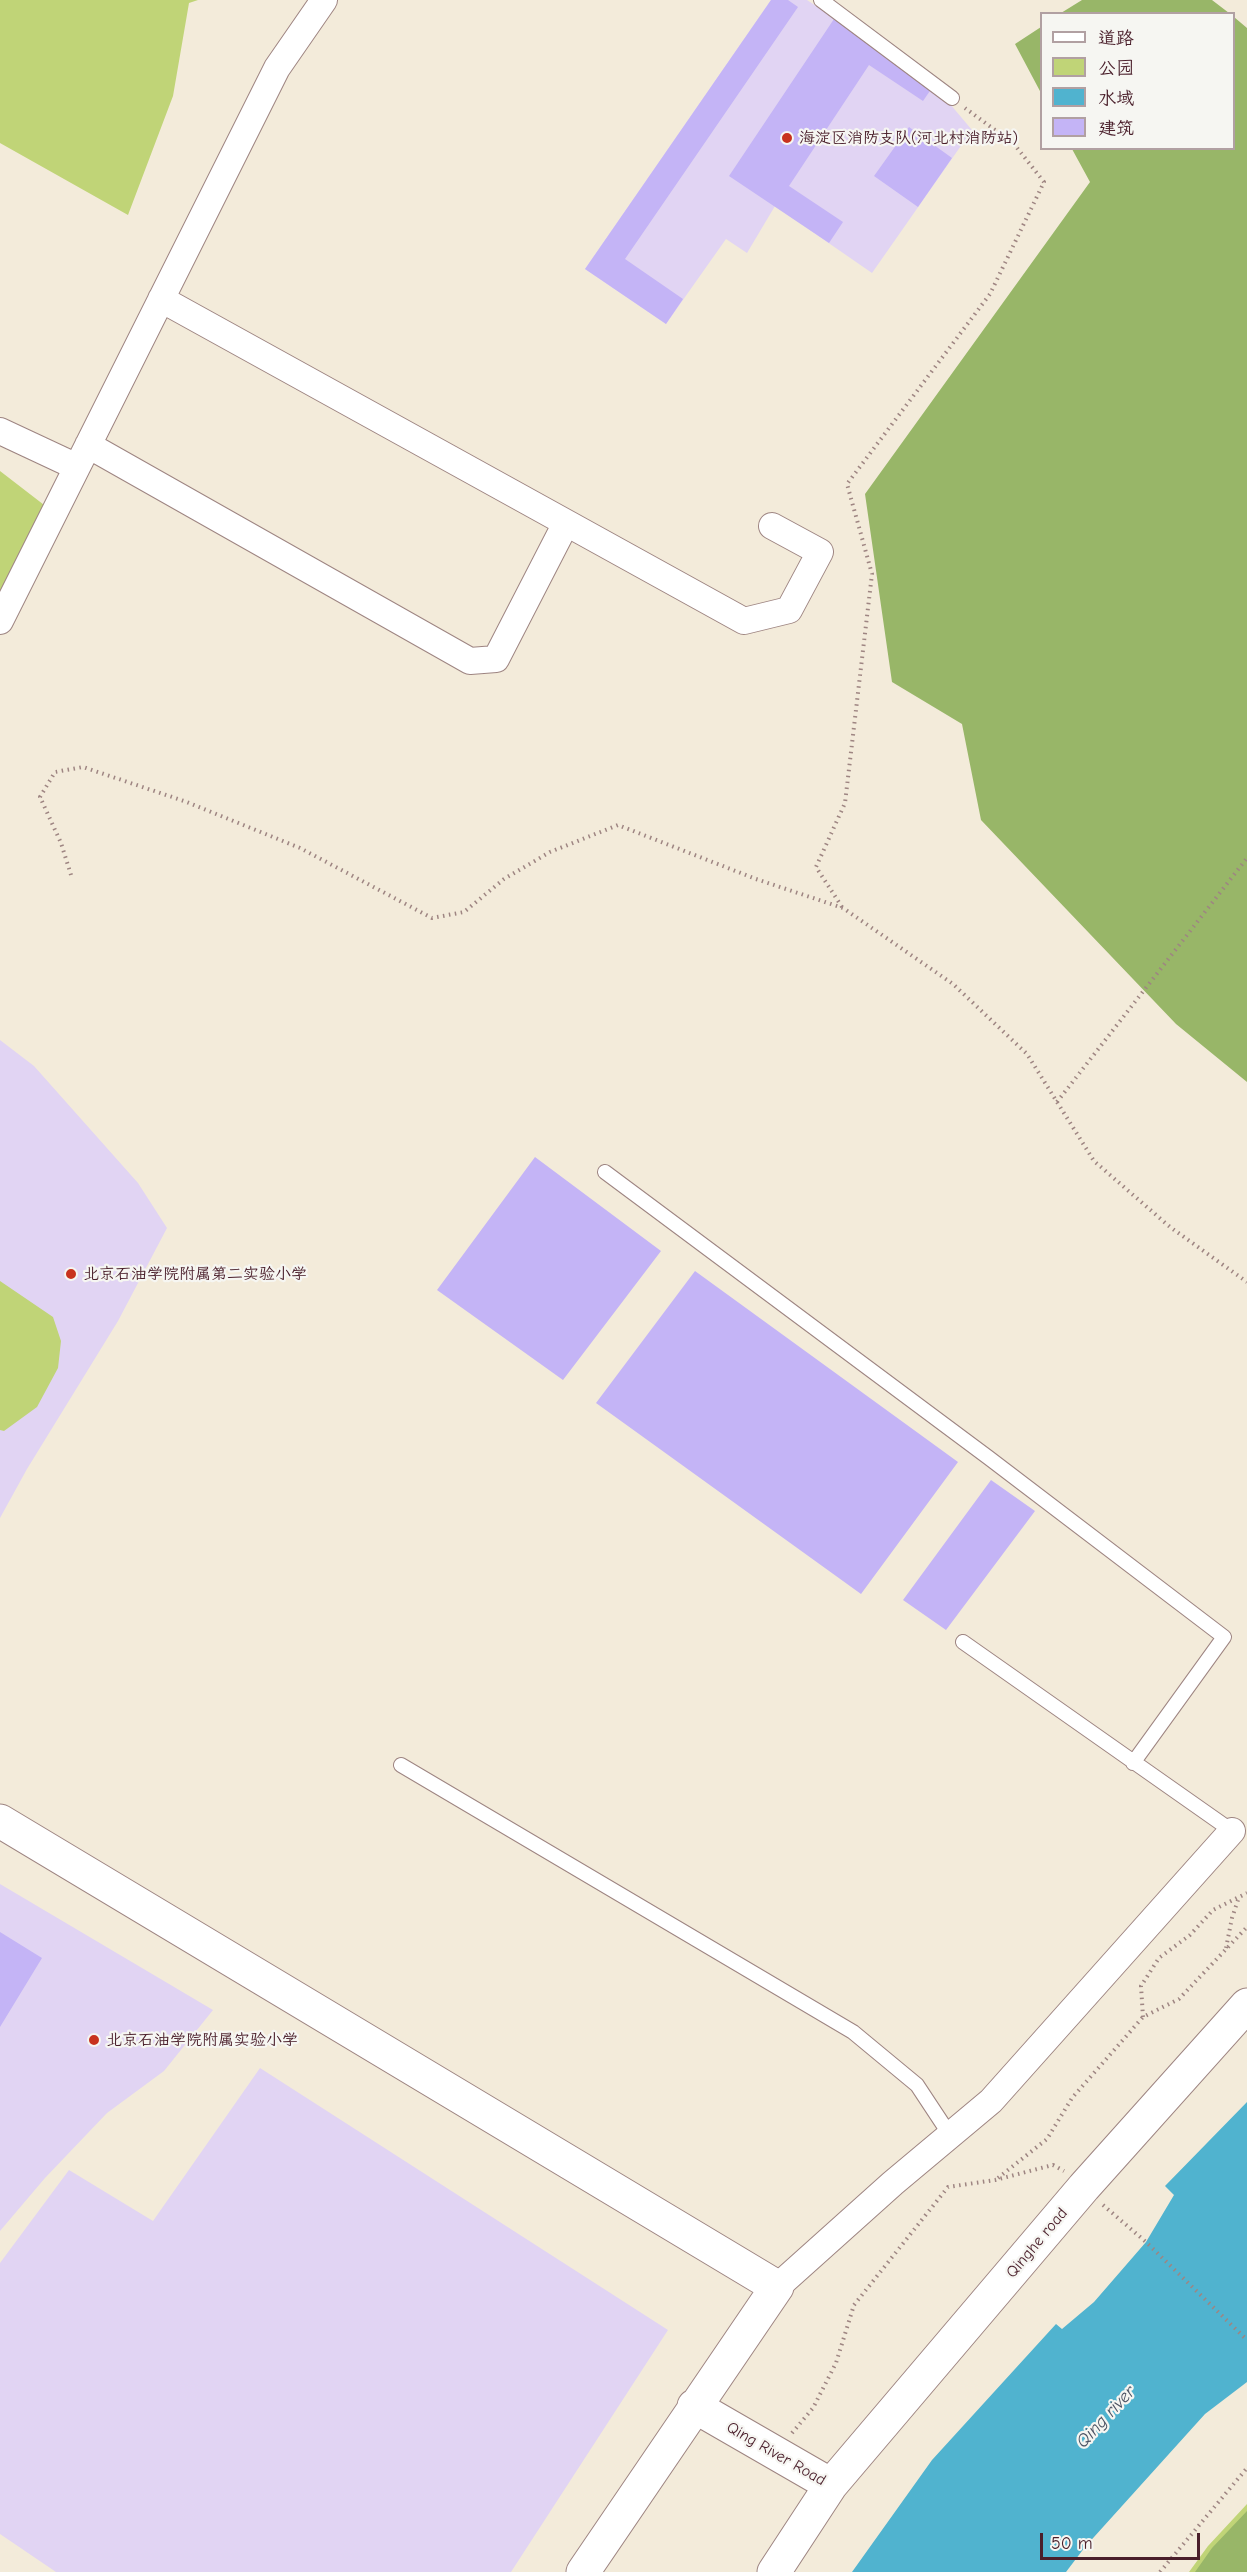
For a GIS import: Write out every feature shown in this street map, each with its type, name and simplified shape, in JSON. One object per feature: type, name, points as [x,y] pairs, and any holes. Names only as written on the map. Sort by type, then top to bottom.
[{"type":"street","points":[[0,621],[277,68],[324,0]]},
{"type":"street","points":[[161,299],[744,621],[789,610],[820,552],[772,526]]},
{"type":"street","points":[[0,431],[82,456],[470,661],[496,659],[566,523]]},
{"type":"street","points":[[0,1821],[777,2287]]},
{"type":"street","points":[[583,2572],[777,2287],[892,2183],[992,2101],[1232,1831]]},
{"type":"street","name":"Qinghe road","points":[[831,2485],[1088,2192],[1247,2005]]},
{"type":"street","name":"Qing River Road","points":[[694,2406],[831,2485],[774,2572]]},
{"type":"lane","points":[[821,0],[952,98]]},
{"type":"lane","points":[[605,1172],[989,1458],[1224,1637],[1133,1763]]},
{"type":"lane","points":[[963,1642],[1232,1831]]},
{"type":"lane","points":[[401,1765],[853,2032],[917,2085],[950,2135]]},
{"type":"path","points":[[843,908],[816,867],[845,803],[872,574],[847,484],[990,294],[1044,182],[1014,144],[952,98]]},
{"type":"path","points":[[71,875],[61,843],[40,797],[55,772],[83,767],[184,801],[300,848],[432,918],[464,912],[504,879],[550,852],[618,825],[756,879],[843,908],[952,984],[1027,1054],[1094,1161],[1170,1227],[1247,1282]]},
{"type":"path","points":[[1057,1102],[1247,858]]},
{"type":"path","points":[[1143,2017],[1141,1986],[1159,1958],[1190,1935],[1213,1910],[1247,1893]]},
{"type":"path","points":[[1226,1949],[1239,1897]]},
{"type":"path","points":[[995,2180],[1047,2139],[1072,2098],[1143,2017],[1179,1999],[1247,1927]]},
{"type":"path","points":[[792,2433],[813,2408],[836,2363],[854,2305],[948,2187],[995,2180],[1053,2165],[1070,2173],[1088,2192],[1146,2242],[1247,2340]]},
{"type":"path","points":[[1160,2572],[1247,2468]]},
{"type":"shaded area","points":[[771,0],[807,0],[934,85],[972,130],[872,273],[775,206],[747,253],[726,239],[666,324],[585,269]]},
{"type":"shaded area","name":"北京石油学院附属第二实验小学","points":[[0,1040],[34,1066],[138,1183],[167,1228],[118,1321],[27,1469],[0,1518]]},
{"type":"shaded area","name":"北京石油学院附属实验小学","points":[[0,1884],[213,2010],[164,2071],[107,2113],[45,2178],[0,2231]]},
{"type":"shaded area","points":[[260,2068],[668,2330],[511,2572],[56,2572],[0,2534],[0,2263],[69,2170],[153,2221]]},
{"type":"green space","points":[[0,0],[198,0],[189,3],[173,96],[128,215],[0,143]]},
{"type":"green space","points":[[1082,0],[1212,0],[1228,12],[1063,12]]},
{"type":"green space","points":[[1235,18],[1247,28],[1247,1082],[1176,1024],[981,820],[962,724],[892,682],[865,494],[1090,182],[1073,150],[1235,150]]},
{"type":"green space","points":[[1040,28],[1040,91],[1015,44]]},
{"type":"green space","points":[[0,471],[48,508],[0,600]]},
{"type":"green space","points":[[0,1281],[53,1317],[61,1341],[58,1368],[37,1407],[4,1431],[0,1430]]},
{"type":"green space","points":[[1247,2504],[1247,2572],[1189,2572],[1208,2546]]},
{"type":"green space","points":[[1247,2511],[1247,2572],[1195,2572],[1212,2548]]},
{"type":"water","name":"Qing river","points":[[1247,2102],[1247,2382],[1205,2414],[1085,2547],[1066,2572],[852,2572],[932,2460],[1056,2324],[1062,2329],[1094,2302],[1146,2242],[1174,2195],[1165,2186]]},
{"type":"building","points":[[771,0],[788,0],[798,7],[625,259],[683,299],[666,324],[585,269]]},
{"type":"building","name":"海淀区消防支队(河北村消防站)","points":[[834,19],[934,85],[923,101],[869,65],[789,186],[843,222],[829,243],[729,176]]},
{"type":"building","points":[[909,127],[952,158],[918,207],[874,176]]},
{"type":"building","points":[[535,1157],[661,1251],[563,1380],[437,1290]]},
{"type":"building","points":[[695,1271],[958,1462],[861,1594],[596,1403]]},
{"type":"building","points":[[991,1480],[1035,1511],[946,1630],[903,1600]]},
{"type":"building","points":[[0,1932],[42,1958],[0,2027]]},
{"type":"place","name":"海淀区消防支队(河北村消防站)","points":[[787,138]]},
{"type":"place","name":"北京石油学院附属第二实验小学","points":[[71,1274]]},
{"type":"place","name":"北京石油学院附属实验小学","points":[[94,2040]]}]
